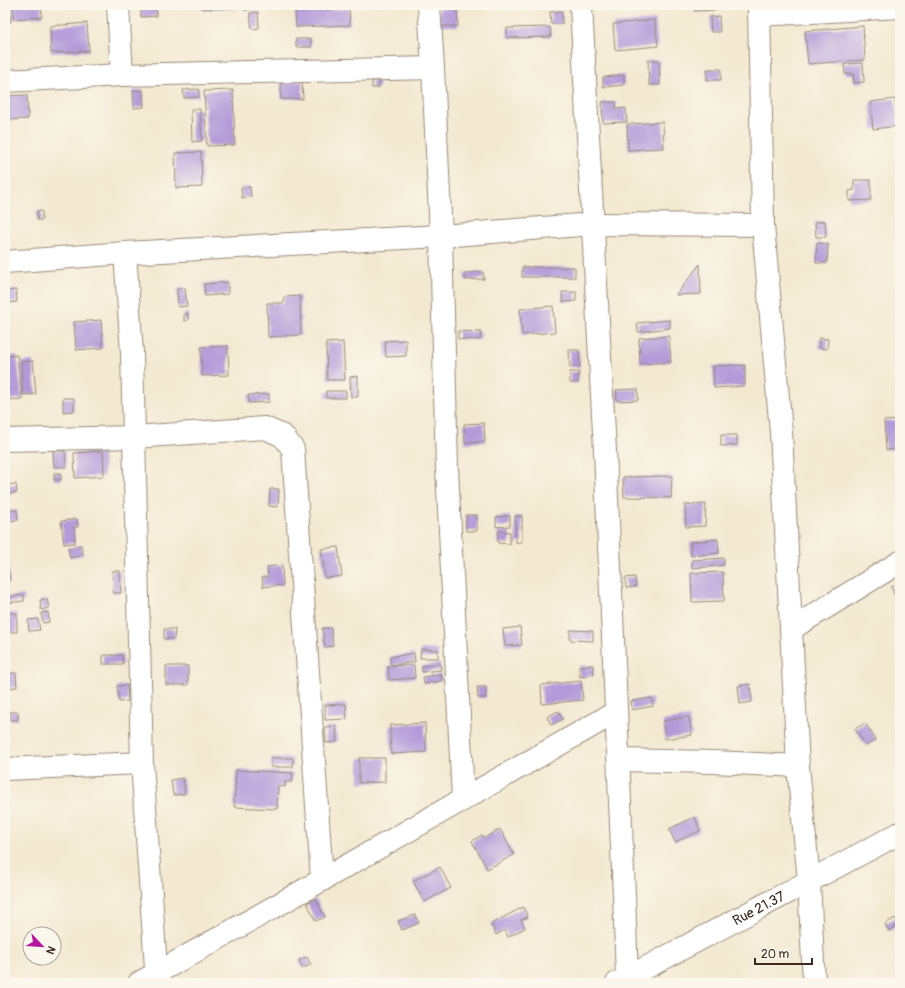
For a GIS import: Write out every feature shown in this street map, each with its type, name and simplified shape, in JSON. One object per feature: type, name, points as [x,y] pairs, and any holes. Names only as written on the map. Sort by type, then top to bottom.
[{"type":"street","points":[[118,5],[122,75]]},
{"type":"street","points":[[429,5],[441,236],[447,468],[463,800]]},
{"type":"street","points":[[581,5],[605,451],[626,926],[622,980]]},
{"type":"street","points":[[814,983],[809,881],[798,766],[781,432],[763,225],[759,10],[900,7]]},
{"type":"street","points":[[5,81],[122,75],[433,68]]},
{"type":"street","points":[[5,262],[125,253],[441,236],[593,224],[763,225]]},
{"type":"street","points":[[125,253],[132,353],[142,763],[151,980],[322,880],[616,712]]},
{"type":"street","points":[[5,440],[134,436],[265,428],[283,436],[293,449],[322,880]]},
{"type":"street","points":[[791,629],[900,562]]},
{"type":"street","points":[[619,760],[798,766]]},
{"type":"street","points":[[5,769],[142,763]]},
{"type":"street","name":"Rue 21.37","points":[[622,980],[900,833]]},
{"type":"building","points":[[13,5],[41,5],[42,17],[13,19]]},
{"type":"building","points":[[156,5],[157,16],[141,17],[141,7]]},
{"type":"building","points":[[201,5],[237,5],[237,8],[202,9]]},
{"type":"building","points":[[244,5],[259,5],[259,8],[244,10]]},
{"type":"building","points":[[694,5],[717,5],[718,10],[695,11]]},
{"type":"building","points":[[439,8],[457,8],[458,26],[439,26]]},
{"type":"building","points":[[349,9],[350,25],[296,27],[295,11]]},
{"type":"building","points":[[562,11],[562,24],[551,24],[550,12]]},
{"type":"building","points":[[258,12],[259,28],[252,29],[250,13]]},
{"type":"building","points":[[5,14],[10,14],[11,22],[5,22]]},
{"type":"building","points":[[719,16],[720,32],[711,32],[710,17]]},
{"type":"building","points":[[655,20],[658,46],[615,50],[613,24]]},
{"type":"building","points":[[87,23],[89,51],[51,53],[50,26]]},
{"type":"building","points":[[863,26],[865,60],[808,64],[805,31]]},
{"type":"building","points":[[550,27],[551,37],[507,38],[507,28]]},
{"type":"building","points":[[296,39],[311,39],[311,47],[296,47]]},
{"type":"building","points":[[648,60],[659,60],[660,85],[649,85]]},
{"type":"building","points":[[863,63],[864,82],[854,83],[853,74],[845,74],[844,64]]},
{"type":"building","points":[[707,69],[721,69],[721,80],[707,80]]},
{"type":"building","points":[[624,75],[624,85],[603,87],[603,77]]},
{"type":"building","points":[[302,81],[303,99],[281,99],[281,82]]},
{"type":"building","points":[[372,81],[379,81],[379,88],[372,88]]},
{"type":"building","points":[[199,89],[199,97],[184,98],[183,90]]},
{"type":"building","points":[[143,90],[144,107],[134,108],[133,91]]},
{"type":"building","points":[[233,90],[235,145],[207,146],[204,91]]},
{"type":"building","points":[[27,95],[28,119],[6,120],[5,96]]},
{"type":"building","points":[[895,99],[898,126],[873,129],[870,102]]},
{"type":"building","points":[[602,102],[616,102],[616,109],[626,108],[627,122],[603,123]]},
{"type":"building","points":[[191,109],[200,109],[202,141],[192,142]]},
{"type":"building","points":[[663,122],[664,148],[628,150],[627,124]]},
{"type":"building","points":[[201,152],[202,187],[176,188],[175,153]]},
{"type":"building","points":[[854,180],[871,180],[871,200],[849,201],[849,191],[854,190]]},
{"type":"building","points":[[250,187],[251,197],[242,198],[241,188]]},
{"type":"building","points":[[37,211],[42,211],[42,220],[37,220]]},
{"type":"building","points":[[825,221],[826,237],[816,237],[815,222]]},
{"type":"building","points":[[817,243],[828,244],[827,263],[816,263]]},
{"type":"building","points":[[700,264],[701,294],[676,295]]},
{"type":"building","points":[[522,267],[575,267],[575,277],[522,277]]},
{"type":"building","points":[[483,272],[484,279],[465,280],[465,273]]},
{"type":"building","points":[[228,282],[228,294],[205,296],[204,284]]},
{"type":"building","points":[[185,288],[187,306],[178,307],[177,289]]},
{"type":"building","points":[[16,290],[17,302],[5,303],[5,291]]},
{"type":"building","points":[[562,292],[576,292],[576,301],[563,302]]},
{"type":"building","points":[[300,296],[301,335],[268,337],[267,303],[284,303],[284,297]]},
{"type":"building","points":[[553,306],[555,332],[522,335],[520,309]]},
{"type":"building","points":[[188,313],[188,320],[184,321],[184,314]]},
{"type":"building","points":[[101,320],[103,348],[76,350],[74,322]]},
{"type":"building","points":[[670,320],[670,328],[638,332],[637,323]]},
{"type":"building","points":[[458,331],[481,332],[480,340],[458,339]]},
{"type":"building","points":[[669,336],[671,362],[640,364],[639,338]]},
{"type":"building","points":[[819,338],[828,339],[827,349],[819,348]]},
{"type":"building","points":[[406,340],[406,356],[386,357],[385,341]]},
{"type":"building","points":[[343,342],[345,380],[327,380],[326,343]]},
{"type":"building","points":[[228,346],[229,375],[202,376],[201,347]]},
{"type":"building","points":[[569,350],[579,350],[580,367],[570,367]]},
{"type":"building","points":[[17,355],[22,399],[8,400],[5,357]]},
{"type":"building","points":[[33,361],[36,394],[23,395],[21,362]]},
{"type":"building","points":[[745,365],[745,386],[714,388],[713,366]]},
{"type":"building","points":[[570,372],[579,372],[578,383],[570,383]]},
{"type":"building","points":[[358,376],[358,397],[351,397],[350,377]]},
{"type":"building","points":[[638,389],[638,400],[617,401],[616,390]]},
{"type":"building","points":[[326,391],[346,391],[346,398],[326,398]]},
{"type":"building","points":[[269,394],[269,402],[249,403],[248,395]]},
{"type":"building","points":[[63,398],[74,398],[74,411],[63,412]]},
{"type":"building","points":[[900,420],[900,449],[886,450],[884,421]]},
{"type":"building","points":[[484,423],[485,442],[465,443],[464,424]]},
{"type":"building","points":[[721,435],[737,435],[737,445],[721,446]]},
{"type":"building","points":[[53,451],[65,451],[66,467],[54,467]]},
{"type":"building","points":[[103,451],[104,476],[75,478],[74,453]]},
{"type":"building","points":[[54,473],[61,473],[61,480],[54,480]]},
{"type":"building","points":[[672,476],[671,498],[624,497],[623,477]]},
{"type":"building","points":[[16,484],[17,492],[8,494],[6,485]]},
{"type":"building","points":[[270,489],[279,489],[278,507],[269,506]]},
{"type":"building","points":[[706,504],[705,526],[686,527],[685,505]]},
{"type":"building","points":[[17,510],[18,520],[5,521],[5,511]]},
{"type":"building","points":[[466,515],[477,515],[477,531],[466,531]]},
{"type":"building","points":[[510,516],[510,526],[496,527],[496,517]]},
{"type":"building","points":[[515,516],[522,516],[522,542],[516,543]]},
{"type":"building","points":[[77,519],[78,527],[74,527],[75,543],[64,544],[61,521]]},
{"type":"building","points":[[5,524],[7,524],[7,540],[5,540]]},
{"type":"building","points":[[498,531],[510,532],[510,544],[498,543]]},
{"type":"building","points":[[718,539],[719,553],[691,556],[690,542]]},
{"type":"building","points":[[81,545],[83,555],[70,558],[68,548]]},
{"type":"building","points":[[338,547],[342,576],[325,578],[321,549]]},
{"type":"building","points":[[724,558],[724,565],[692,568],[692,560]]},
{"type":"building","points":[[5,559],[7,559],[10,581],[5,582]]},
{"type":"building","points":[[282,565],[283,585],[263,587],[262,577],[268,577],[267,567]]},
{"type":"building","points":[[112,571],[120,571],[121,593],[113,593]]},
{"type":"building","points":[[723,572],[724,601],[692,602],[691,573]]},
{"type":"building","points":[[635,577],[636,587],[626,588],[625,578]]},
{"type":"building","points":[[900,583],[900,607],[891,587]]},
{"type":"building","points":[[24,595],[24,601],[5,603],[5,597]]},
{"type":"building","points":[[47,599],[49,608],[41,610],[40,600]]},
{"type":"building","points":[[48,612],[49,622],[43,623],[41,613]]},
{"type":"building","points":[[5,613],[17,613],[17,632],[5,632]]},
{"type":"building","points":[[38,619],[40,630],[29,631],[28,620]]},
{"type":"building","points":[[520,627],[522,645],[505,646],[503,629]]},
{"type":"building","points":[[322,628],[331,628],[333,646],[325,647]]},
{"type":"building","points":[[164,629],[175,629],[174,639],[164,639]]},
{"type":"building","points":[[570,630],[593,631],[593,641],[570,640]]},
{"type":"building","points":[[421,649],[438,650],[438,658],[420,658]]},
{"type":"building","points":[[414,653],[415,662],[391,665],[390,657]]},
{"type":"building","points":[[103,655],[122,655],[123,664],[103,664]]},
{"type":"building","points":[[440,663],[441,670],[422,672],[422,666]]},
{"type":"building","points":[[414,665],[415,678],[389,680],[388,666]]},
{"type":"building","points":[[593,665],[594,675],[580,677],[579,666]]},
{"type":"building","points":[[166,666],[188,666],[188,685],[166,685]]},
{"type":"building","points":[[8,673],[16,673],[17,687],[9,688]]},
{"type":"building","points":[[441,674],[442,681],[424,684],[423,677]]},
{"type":"building","points":[[581,681],[583,700],[542,704],[541,685]]},
{"type":"building","points":[[750,684],[752,702],[740,704],[738,686]]},
{"type":"building","points":[[127,685],[128,701],[119,702],[117,686]]},
{"type":"building","points":[[477,687],[486,687],[486,698],[478,698]]},
{"type":"building","points":[[652,698],[653,706],[632,710],[631,701]]},
{"type":"building","points":[[346,704],[347,719],[325,720],[325,705]]},
{"type":"building","points":[[558,711],[563,719],[551,725],[547,717]]},
{"type":"building","points":[[10,712],[18,712],[18,720],[10,720]]},
{"type":"building","points":[[689,717],[692,735],[665,739],[663,721]]},
{"type":"building","points":[[425,723],[426,752],[391,754],[390,725]]},
{"type":"building","points":[[865,723],[876,740],[866,746],[855,729]]},
{"type":"building","points":[[336,726],[337,742],[326,743],[325,727]]},
{"type":"building","points":[[271,758],[293,758],[293,767],[271,767]]},
{"type":"building","points":[[359,758],[385,758],[385,782],[359,783]]},
{"type":"building","points":[[236,770],[293,773],[292,782],[285,782],[285,787],[278,786],[277,809],[234,807]]},
{"type":"building","points":[[183,778],[185,794],[173,795],[171,780]]},
{"type":"building","points":[[695,817],[700,831],[675,842],[669,829]]},
{"type":"building","points":[[500,829],[514,855],[487,869],[472,841],[482,835],[484,838]]},
{"type":"building","points":[[440,867],[451,888],[424,902],[413,881]]},
{"type":"building","points":[[316,899],[325,917],[316,921],[307,903]]},
{"type":"building","points":[[523,907],[528,917],[521,920],[525,928],[508,937],[505,930],[496,935],[491,924]]},
{"type":"building","points":[[415,915],[419,923],[402,930],[398,921]]},
{"type":"building","points":[[895,918],[899,925],[889,931],[885,924]]},
{"type":"building","points":[[307,957],[311,965],[302,968],[299,960]]}]
